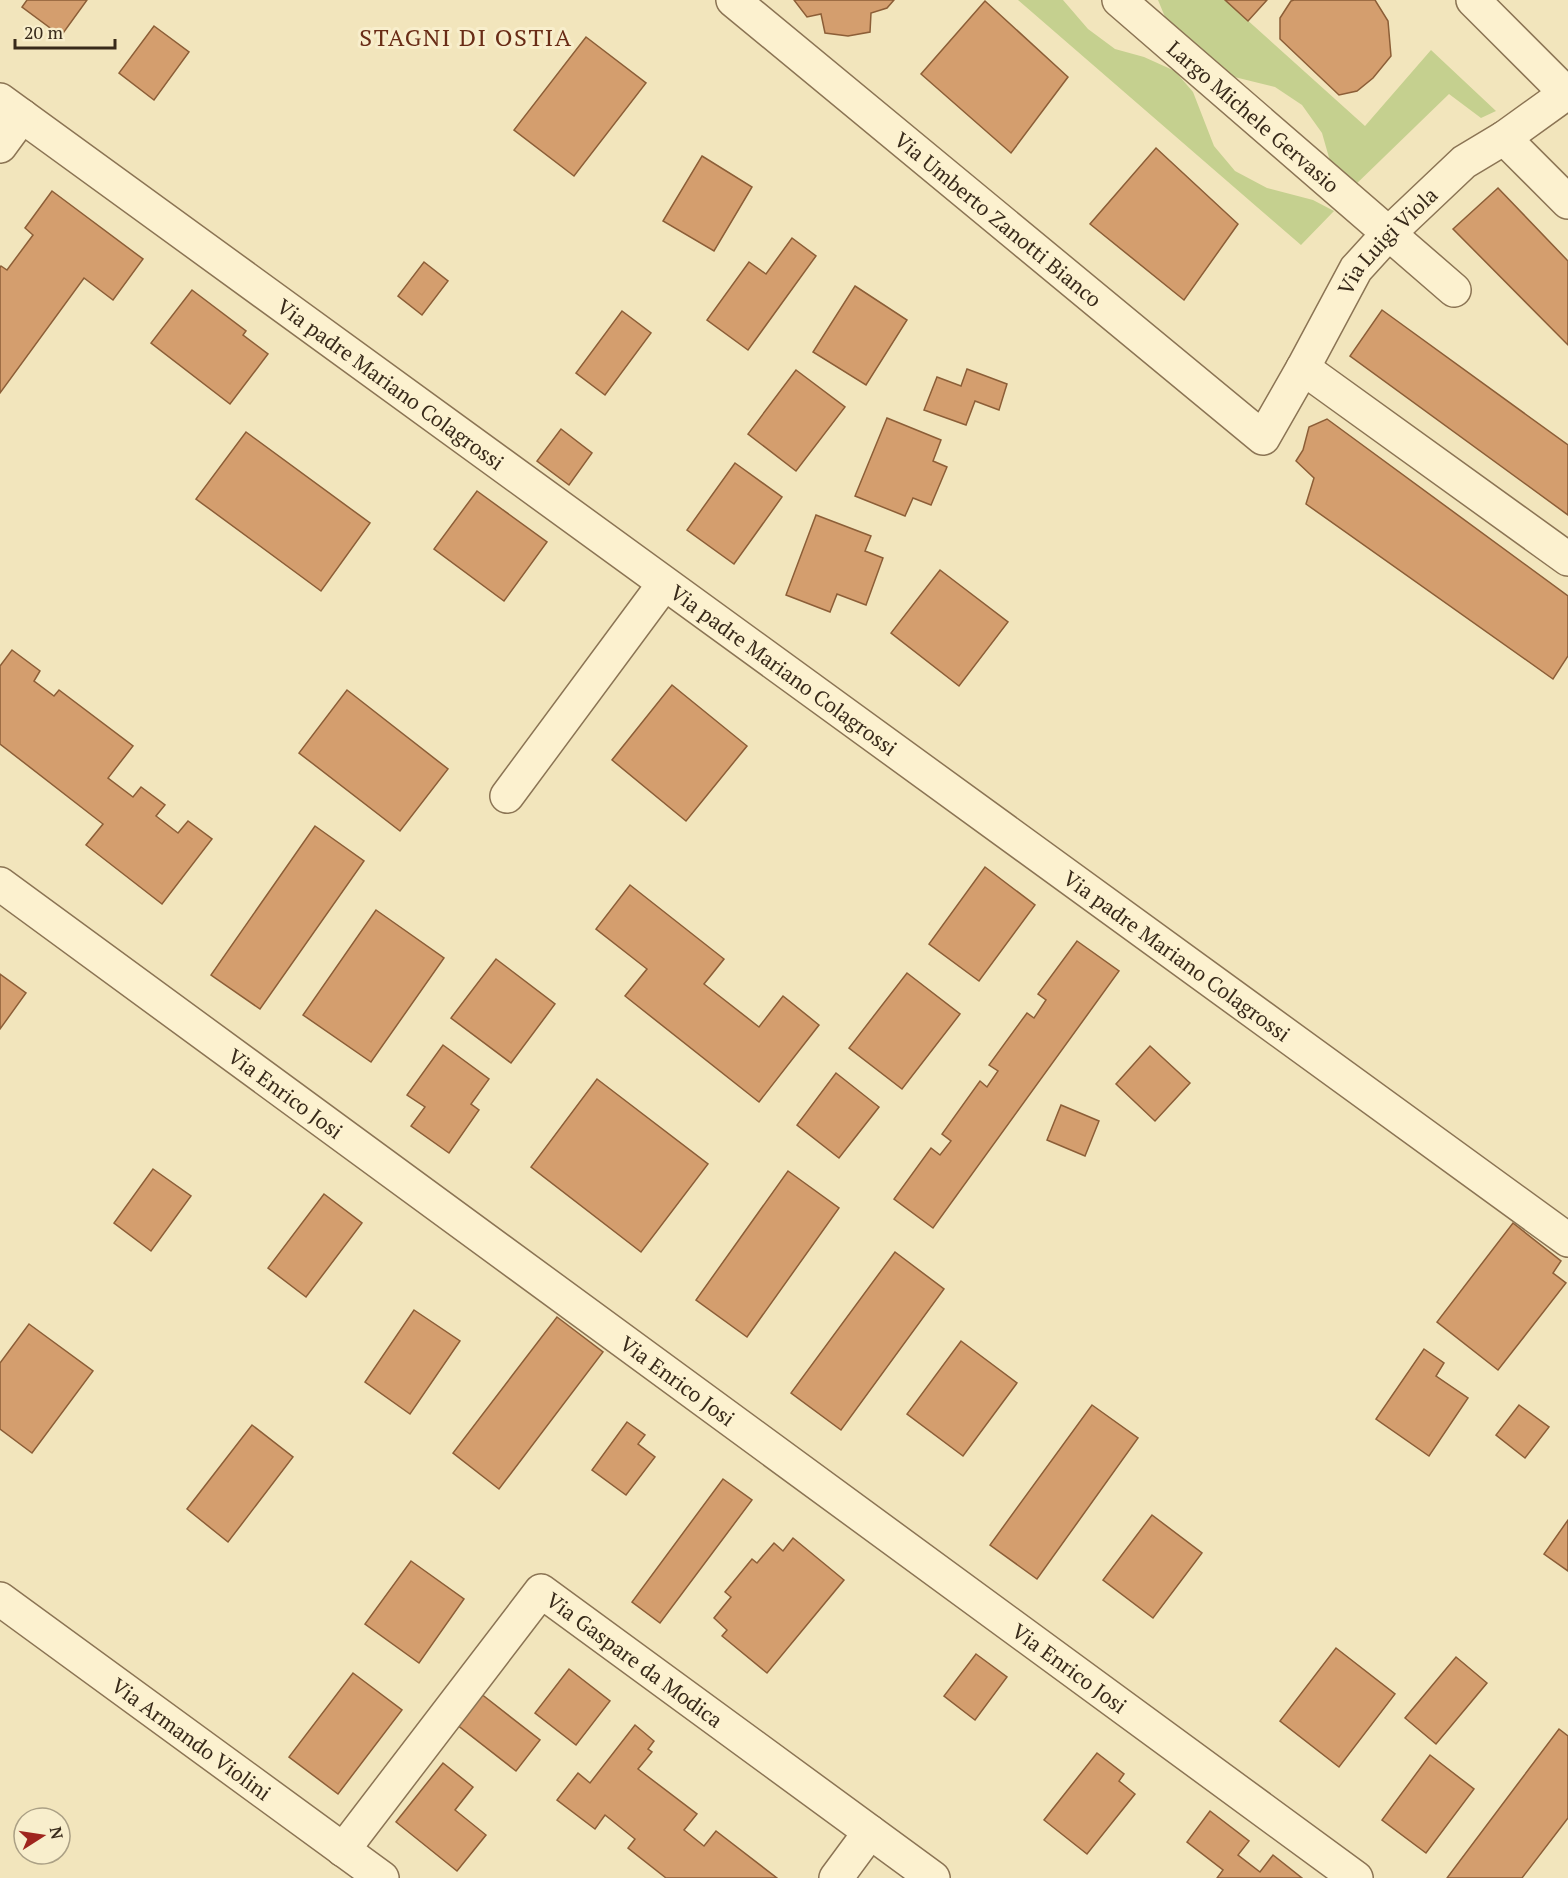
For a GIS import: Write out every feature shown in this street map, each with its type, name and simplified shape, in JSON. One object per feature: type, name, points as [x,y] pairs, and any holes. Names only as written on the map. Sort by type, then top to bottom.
[{"type":"street","name":"Via Umberto Zanotti Bianco","points":[[733,0],[1263,438]]},
{"type":"street","name":"Largo Michele Gervasio","points":[[1119,0],[1454,290]]},
{"type":"street","points":[[1473,0],[1567,93]]},
{"type":"street","name":"Via Luigi Viola","points":[[1263,438],[1356,269],[1388,234],[1464,162],[1504,138],[1567,93]]},
{"type":"street","points":[[0,146],[11,108]]},
{"type":"street","name":"Via padre Mariano Colagrossi","points":[[11,108],[1568,1240]]},
{"type":"street","points":[[1504,138],[1568,202]]},
{"type":"street","points":[[1303,368],[1568,559]]},
{"type":"street","points":[[507,796],[664,584]]},
{"type":"street","name":"Via Enrico Josi","points":[[0,884],[1356,1878]]},
{"type":"street","name":"Via Gaspare da Modica","points":[[343,1850],[541,1591],[933,1878]]},
{"type":"street","name":"Via Armando Violini","points":[[0,1599],[382,1878]]},
{"type":"street","points":[[836,1878],[870,1832]]},
{"type":"green space","points":[[1018,0],[1063,0],[1088,29],[1115,49],[1144,57],[1175,71],[1193,92],[1214,146],[1235,171],[1267,188],[1313,200],[1334,211],[1301,245]]},
{"type":"green space","points":[[1158,0],[1225,0],[1365,126],[1431,50],[1496,111],[1481,118],[1449,94],[1350,190],[1334,175],[1322,133],[1302,105],[1275,87],[1214,72],[1172,34]]},
{"type":"building","points":[[27,0],[87,0],[61,36],[22,7]]},
{"type":"building","points":[[794,0],[894,0],[887,8],[871,13],[870,32],[848,36],[825,33],[821,14],[807,17]]},
{"type":"building","points":[[1225,0],[1267,0],[1248,21]]},
{"type":"building","points":[[1294,0],[1375,0],[1388,21],[1391,56],[1373,78],[1357,91],[1339,95],[1280,39],[1280,18]]},
{"type":"building","points":[[985,1],[1068,77],[1011,153],[921,74]]},
{"type":"building","points":[[154,26],[189,52],[154,100],[119,73]]},
{"type":"building","points":[[586,37],[646,83],[574,176],[514,130]]},
{"type":"building","points":[[1156,148],[1238,224],[1184,300],[1090,224]]},
{"type":"building","points":[[702,156],[752,187],[714,251],[663,221]]},
{"type":"building","points":[[1498,188],[1568,261],[1568,345],[1453,229]]},
{"type":"building","points":[[52,191],[143,259],[113,300],[84,278],[0,393],[0,268],[1,266],[7,270],[33,235],[25,228]]},
{"type":"building","points":[[792,238],[816,256],[748,350],[707,320],[749,262],[766,274]]},
{"type":"building","points":[[424,262],[448,281],[422,315],[398,296]]},
{"type":"building","points":[[855,286],[907,320],[866,385],[813,352]]},
{"type":"building","points":[[192,290],[246,331],[243,335],[268,354],[230,404],[151,343]]},
{"type":"building","points":[[1382,310],[1568,445],[1568,515],[1350,356]]},
{"type":"building","points":[[622,311],[651,333],[605,395],[576,373]]},
{"type":"building","points":[[967,369],[1007,384],[999,410],[975,401],[966,425],[924,410],[937,377],[961,386]]},
{"type":"building","points":[[796,370],[845,407],[796,471],[748,434]]},
{"type":"building","points":[[887,418],[941,440],[933,461],[947,467],[931,505],[913,498],[905,516],[855,496]]},
{"type":"building","points":[[1327,419],[1568,596],[1568,656],[1553,679],[1306,504],[1314,478],[1296,461],[1303,450],[1309,427]]},
{"type":"building","points":[[561,429],[592,453],[569,485],[537,461]]},
{"type":"building","points":[[246,432],[370,523],[321,591],[196,499]]},
{"type":"building","points":[[735,463],[782,497],[734,564],[687,530]]},
{"type":"building","points":[[477,491],[547,542],[504,601],[434,549]]},
{"type":"building","points":[[816,515],[871,536],[865,551],[883,558],[866,605],[837,594],[830,612],[786,595]]},
{"type":"building","points":[[940,570],[1008,622],[959,686],[891,633]]},
{"type":"building","points":[[12,650],[40,671],[34,681],[54,696],[59,690],[133,746],[108,778],[133,797],[141,787],[165,805],[156,816],[178,833],[188,821],[212,839],[162,904],[86,845],[103,824],[0,744],[0,666]]},
{"type":"building","points":[[672,685],[747,746],[686,821],[612,760]]},
{"type":"building","points":[[347,690],[448,769],[400,831],[299,753]]},
{"type":"building","points":[[315,826],[364,861],[260,1009],[211,975]]},
{"type":"building","points":[[985,867],[1035,905],[979,981],[929,944]]},
{"type":"building","points":[[630,885],[724,959],[704,984],[759,1027],[783,996],[819,1025],[759,1102],[625,996],[647,969],[596,929]]},
{"type":"building","points":[[376,910],[444,958],[371,1062],[303,1015]]},
{"type":"building","points":[[1077,941],[1119,971],[933,1228],[894,1199],[931,1148],[940,1155],[951,1141],[942,1134],[980,1081],[987,1087],[998,1071],[989,1065],[1027,1013],[1034,1018],[1046,1000],[1038,994]]},
{"type":"building","points":[[496,959],[555,1004],[511,1063],[451,1018]]},
{"type":"building","points":[[907,973],[960,1014],[902,1089],[849,1048]]},
{"type":"building","points":[[0,974],[26,993],[0,1029]]},
{"type":"building","points":[[443,1045],[489,1079],[471,1104],[479,1110],[449,1153],[411,1126],[425,1107],[407,1095]]},
{"type":"building","points":[[1150,1046],[1190,1083],[1155,1121],[1116,1084]]},
{"type":"building","points":[[836,1073],[879,1107],[839,1158],[797,1125]]},
{"type":"building","points":[[597,1079],[708,1164],[641,1252],[531,1167]]},
{"type":"building","points":[[1061,1105],[1099,1121],[1085,1156],[1047,1140]]},
{"type":"building","points":[[153,1169],[191,1196],[151,1251],[114,1223]]},
{"type":"building","points":[[788,1171],[839,1208],[747,1337],[696,1300]]},
{"type":"building","points":[[324,1194],[362,1223],[306,1297],[268,1268]]},
{"type":"building","points":[[1513,1223],[1561,1261],[1553,1273],[1566,1283],[1498,1370],[1437,1322]]},
{"type":"building","points":[[895,1252],[944,1289],[841,1430],[791,1393]]},
{"type":"building","points":[[414,1310],[460,1341],[410,1414],[365,1382]]},
{"type":"building","points":[[557,1317],[603,1352],[499,1489],[453,1453]]},
{"type":"building","points":[[29,1324],[93,1371],[32,1453],[0,1429],[0,1363]]},
{"type":"building","points":[[961,1341],[1017,1383],[963,1456],[907,1414]]},
{"type":"building","points":[[1424,1349],[1444,1363],[1436,1376],[1468,1398],[1429,1456],[1376,1419]]},
{"type":"building","points":[[1092,1405],[1138,1438],[1037,1579],[990,1545]]},
{"type":"building","points":[[1519,1405],[1549,1427],[1525,1458],[1496,1435]]},
{"type":"building","points":[[627,1422],[645,1435],[638,1444],[655,1457],[626,1495],[592,1470]]},
{"type":"building","points":[[252,1425],[293,1457],[228,1542],[187,1509]]},
{"type":"building","points":[[723,1479],[752,1500],[660,1623],[632,1602]]},
{"type":"building","points":[[1152,1515],[1202,1553],[1153,1618],[1103,1580]]},
{"type":"building","points":[[1568,1520],[1568,1571],[1544,1554]]},
{"type":"building","points":[[793,1538],[844,1580],[767,1673],[722,1636],[727,1630],[714,1618],[731,1597],[725,1592],[752,1559],[757,1563],[774,1543],[783,1551]]},
{"type":"building","points":[[411,1561],[464,1599],[419,1663],[365,1624]]},
{"type":"building","points":[[1336,1648],[1395,1694],[1339,1767],[1280,1721]]},
{"type":"building","points":[[976,1654],[1007,1677],[975,1720],[944,1696]]},
{"type":"building","points":[[1456,1657],[1487,1683],[1436,1744],[1405,1718]]},
{"type":"building","points":[[569,1669],[610,1701],[576,1745],[535,1713]]},
{"type":"building","points":[[353,1673],[402,1710],[338,1794],[289,1757]]},
{"type":"building","points":[[480,1693],[540,1740],[516,1771],[456,1724]]},
{"type":"building","points":[[635,1725],[654,1741],[648,1749],[652,1752],[638,1769],[697,1814],[684,1830],[704,1846],[716,1831],[777,1878],[666,1878],[628,1848],[635,1839],[605,1815],[595,1829],[557,1800],[578,1773],[590,1783]]},
{"type":"building","points":[[1559,1729],[1568,1736],[1568,1818],[1522,1878],[1447,1878]]},
{"type":"building","points":[[1097,1753],[1124,1774],[1119,1781],[1135,1794],[1087,1854],[1044,1820]]},
{"type":"building","points":[[1430,1755],[1474,1789],[1426,1853],[1382,1820]]},
{"type":"building","points":[[443,1763],[473,1787],[455,1810],[486,1835],[457,1871],[396,1822]]},
{"type":"building","points":[[1210,1811],[1249,1841],[1238,1855],[1260,1872],[1273,1855],[1302,1878],[1217,1878],[1223,1870],[1187,1842]]},
{"type":"district","name":"STAGNI DI OSTIA","points":[[466,37]]}]
